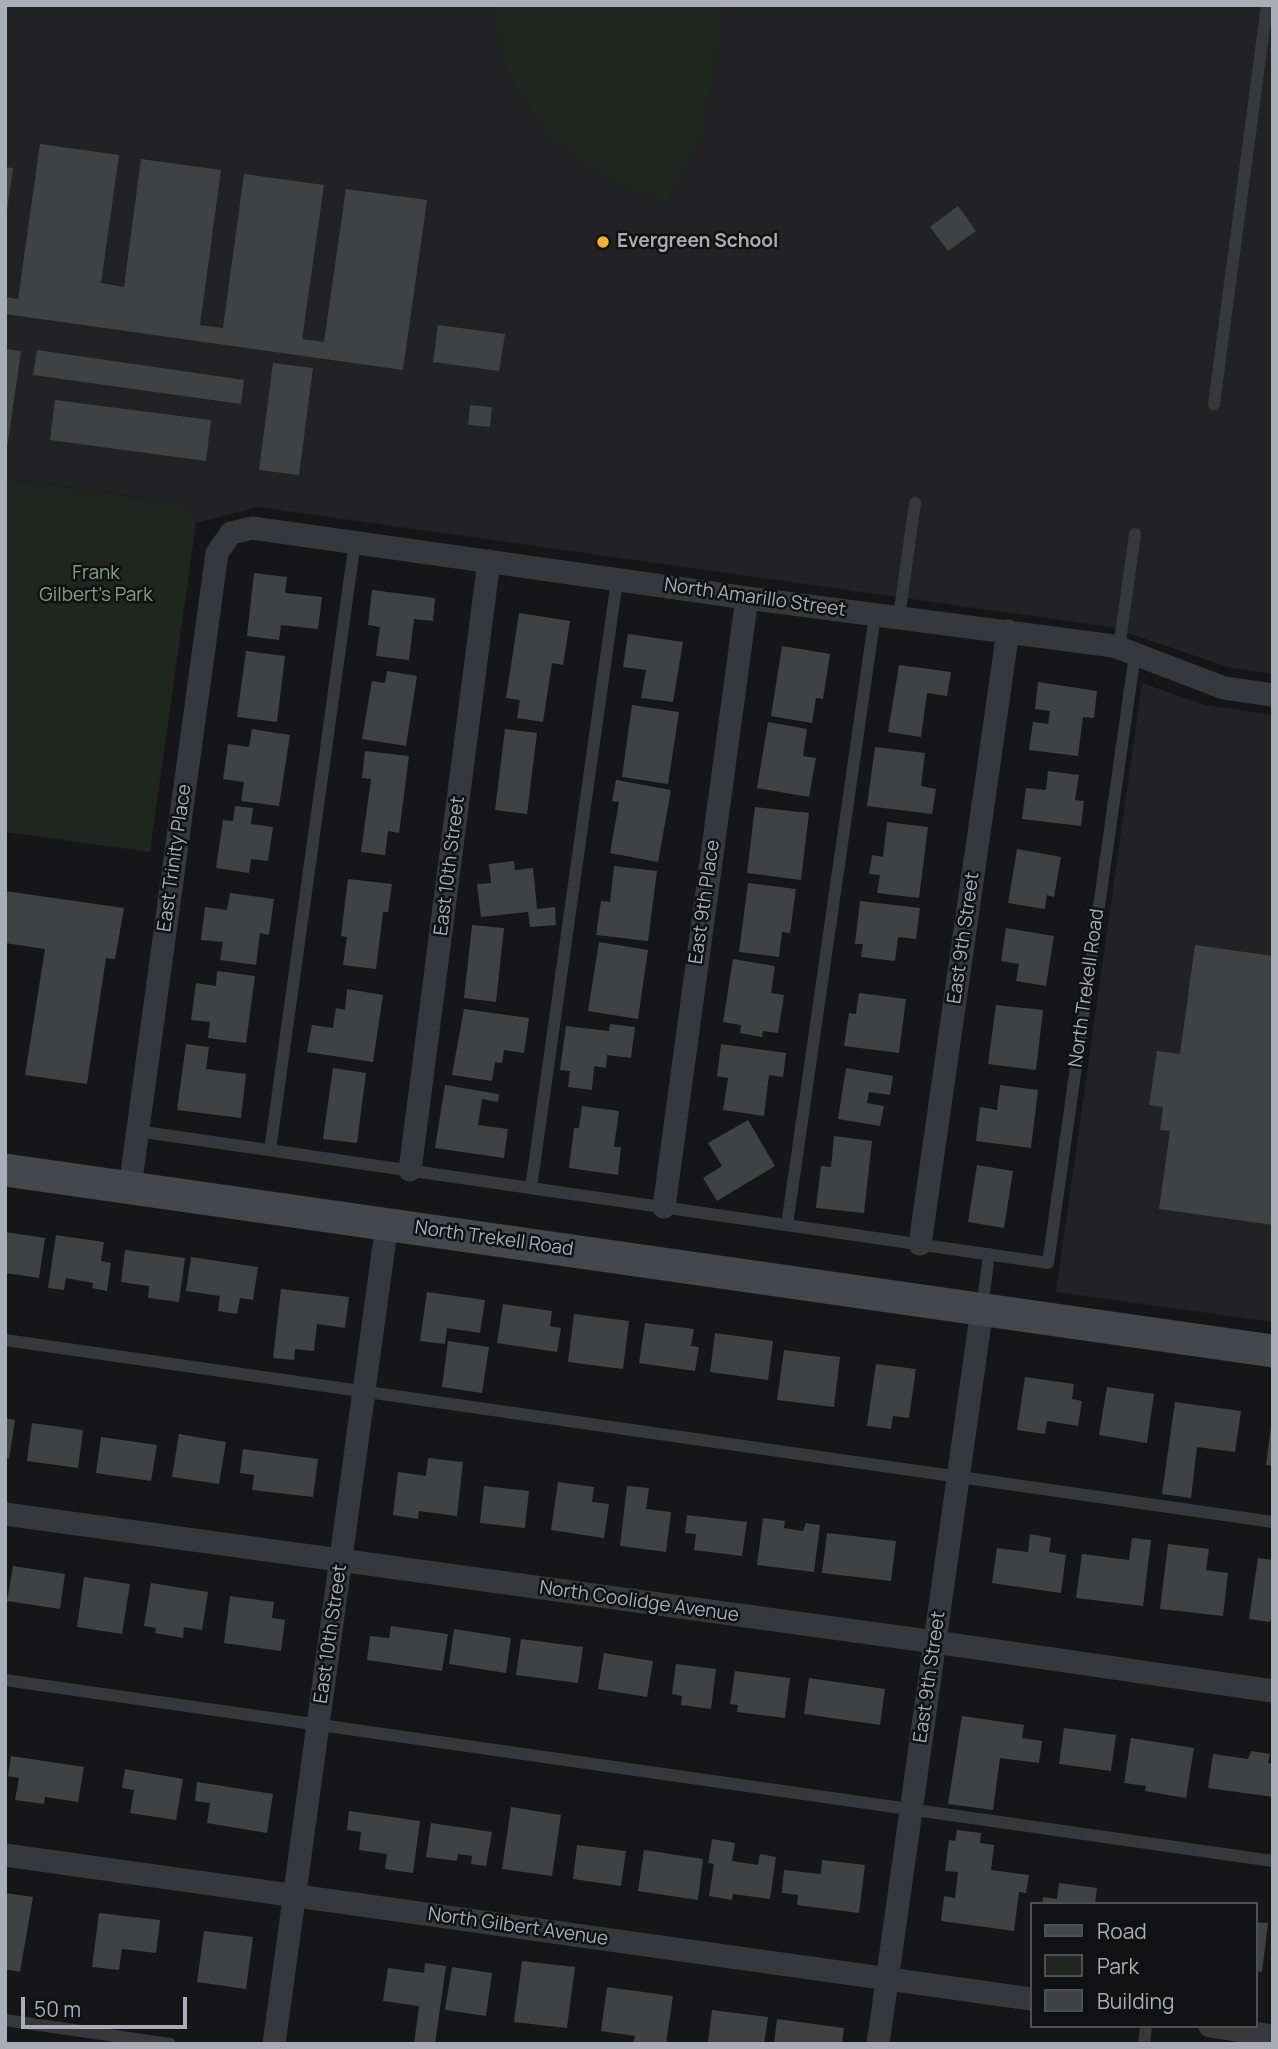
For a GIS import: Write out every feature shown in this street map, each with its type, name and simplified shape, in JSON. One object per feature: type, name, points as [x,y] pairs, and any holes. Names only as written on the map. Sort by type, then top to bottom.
[{"type":"main road","name":"North Trekell Road","points":[[5,1170],[1273,1351]]},
{"type":"street","name":"North Amarillo Street","points":[[231,533],[252,528],[747,598],[1008,631],[1127,651],[1224,688],[1273,695]]},
{"type":"street","name":"East Trinity Place","points":[[130,1187],[217,553],[231,533]]},
{"type":"street","name":"East 10th Street","points":[[410,1170],[489,561]]},
{"type":"street","name":"East 9th Place","points":[[664,1207],[747,598]]},
{"type":"street","name":"East 9th Street","points":[[920,1244],[1008,631]]},
{"type":"street","name":"East 10th Street","points":[[274,2044],[387,1224]]},
{"type":"street","name":"East 9th Street","points":[[878,2044],[982,1309]]},
{"type":"street","name":"North Coolidge Avenue","points":[[5,1514],[1273,1691]]},
{"type":"street","name":"North Gilbert Avenue","points":[[5,1855],[1030,1999]]},
{"type":"street","points":[[1223,2028],[1273,2036]]},
{"type":"lane","points":[[1214,404],[1267,5]]},
{"type":"lane","points":[[899,617],[915,503]]},
{"type":"lane","points":[[1127,651],[1136,534]]},
{"type":"lane","points":[[270,1150],[355,541]]},
{"type":"lane","points":[[531,1188],[617,580]]},
{"type":"lane","points":[[787,1225],[875,615]]},
{"type":"lane","name":"North Trekell Road","points":[[137,1130],[1048,1263],[1127,651]]},
{"type":"lane","points":[[982,1309],[989,1254]]},
{"type":"lane","points":[[5,1340],[1273,1521]]},
{"type":"lane","points":[[5,1680],[1273,1861]]},
{"type":"lane","points":[[5,2020],[170,2044]]},
{"type":"shaded area","name":"Evergreen School","points":[[5,5],[1273,5],[1273,674],[1228,667],[1110,627],[258,507],[196,523],[185,504],[5,479]]},
{"type":"shaded area","points":[[1142,683],[1205,705],[1273,715],[1273,1322],[1056,1292]]},
{"type":"green space","points":[[496,5],[725,5],[700,142],[668,201],[631,191],[579,161],[546,133],[514,86],[501,57]]},
{"type":"green space","name":"Frank Gilbert's Park","points":[[5,479],[185,504],[196,523],[150,852],[5,832]]},
{"type":"building","points":[[40,144],[119,155],[101,283],[124,287],[141,159],[221,170],[200,325],[223,328],[244,174],[324,185],[302,339],[324,342],[346,189],[427,200],[403,370],[5,314],[5,297],[18,299]]},
{"type":"building","points":[[5,167],[13,168],[7,211],[5,211]]},
{"type":"building","points":[[958,206],[976,231],[948,251],[930,227]]},
{"type":"building","points":[[438,325],[505,334],[499,371],[433,362]]},
{"type":"building","points":[[5,349],[21,351],[7,448],[5,448]]},
{"type":"building","points":[[37,350],[244,380],[241,404],[33,375]]},
{"type":"building","points":[[273,363],[313,368],[299,475],[259,470]]},
{"type":"building","points":[[55,400],[211,420],[206,461],[50,440]]},
{"type":"building","points":[[470,405],[492,407],[490,427],[468,425]]},
{"type":"building","points":[[254,573],[287,577],[285,593],[322,597],[318,629],[281,625],[279,640],[247,636]]},
{"type":"building","points":[[372,590],[435,598],[433,621],[414,619],[409,660],[376,656],[380,627],[368,625]]},
{"type":"building","points":[[519,613],[570,621],[563,665],[552,663],[543,722],[517,718],[520,700],[506,698]]},
{"type":"building","points":[[628,634],[683,642],[673,702],[641,698],[646,670],[623,667]]},
{"type":"building","points":[[782,646],[830,654],[823,699],[816,698],[812,723],[771,716]]},
{"type":"building","points":[[246,651],[285,656],[277,722],[237,717]]},
{"type":"building","points":[[899,665],[951,672],[947,696],[927,693],[921,737],[888,732]]},
{"type":"building","points":[[387,671],[417,676],[406,746],[362,739],[372,681],[385,683]]},
{"type":"building","points":[[1038,682],[1097,691],[1094,718],[1083,717],[1078,756],[1029,750],[1033,722],[1048,724],[1050,711],[1035,709]]},
{"type":"building","points":[[632,705],[679,712],[668,784],[622,777]]},
{"type":"building","points":[[768,722],[807,729],[803,756],[816,758],[809,797],[757,788]]},
{"type":"building","points":[[252,729],[290,735],[279,806],[241,801],[244,782],[223,779],[228,744],[249,747]]},
{"type":"building","points":[[505,729],[537,733],[527,814],[495,810]]},
{"type":"building","points":[[875,747],[925,753],[921,786],[936,789],[932,814],[867,806]]},
{"type":"building","points":[[365,751],[409,756],[399,833],[388,831],[385,855],[361,852],[371,779],[362,778]]},
{"type":"building","points":[[1048,771],[1079,775],[1075,800],[1084,801],[1081,826],[1022,819],[1026,788],[1046,790]]},
{"type":"building","points":[[616,780],[671,790],[658,862],[610,853],[619,802],[612,801]]},
{"type":"building","points":[[235,806],[253,808],[251,824],[273,827],[268,861],[251,859],[249,873],[216,868],[223,820],[233,821]]},
{"type":"building","points":[[755,807],[809,813],[801,880],[747,873]]},
{"type":"building","points":[[887,822],[928,827],[919,898],[877,893],[880,875],[869,874],[872,855],[883,857]]},
{"type":"building","points":[[1017,849],[1061,857],[1054,897],[1047,895],[1045,909],[1008,903]]},
{"type":"building","points":[[514,861],[515,870],[533,868],[537,909],[555,907],[556,925],[530,927],[528,912],[481,917],[477,884],[491,883],[489,864]]},
{"type":"building","points":[[614,866],[657,871],[648,941],[596,935],[601,901],[610,902]]},
{"type":"building","points":[[348,879],[392,884],[388,912],[383,912],[376,969],[343,965],[347,937],[341,936]]},
{"type":"building","points":[[748,883],[796,889],[790,933],[782,932],[779,957],[739,952]]},
{"type":"building","points":[[5,891],[124,908],[115,959],[106,958],[87,1084],[25,1075],[45,949],[5,943]]},
{"type":"building","points":[[230,893],[274,899],[269,935],[260,933],[256,965],[220,960],[223,942],[201,940],[205,907],[227,910]]},
{"type":"building","points":[[860,901],[920,908],[916,939],[898,937],[895,961],[861,957],[863,944],[855,944]]},
{"type":"building","points":[[472,925],[504,928],[496,1002],[464,998]]},
{"type":"building","points":[[1006,928],[1054,936],[1046,986],[1016,981],[1019,964],[1001,961]]},
{"type":"building","points":[[599,942],[648,950],[638,1019],[588,1011]]},
{"type":"building","points":[[1195,945],[1273,956],[1273,1225],[1159,1209],[1170,1131],[1160,1130],[1163,1107],[1149,1105],[1157,1051],[1180,1054]]},
{"type":"building","points":[[733,959],[775,966],[771,993],[784,995],[778,1033],[763,1031],[762,1037],[740,1033],[741,1025],[723,1022]]},
{"type":"building","points":[[217,971],[255,976],[246,1043],[208,1038],[210,1022],[191,1020],[196,983],[216,986]]},
{"type":"building","points":[[347,989],[383,995],[373,1062],[307,1052],[312,1025],[333,1028],[336,1008],[345,1010]]},
{"type":"building","points":[[859,993],[906,999],[899,1053],[844,1046],[849,1013],[856,1014]]},
{"type":"building","points":[[996,1005],[1043,1010],[1036,1070],[988,1064]]},
{"type":"building","points":[[464,1009],[529,1018],[524,1053],[504,1050],[502,1063],[495,1062],[492,1081],[452,1075]]},
{"type":"building","points":[[610,1024],[635,1027],[631,1058],[607,1055],[606,1068],[594,1066],[592,1090],[568,1087],[570,1071],[560,1070],[566,1026],[609,1031]]},
{"type":"building","points":[[186,1044],[209,1047],[206,1069],[246,1074],[241,1118],[177,1110]]},
{"type":"building","points":[[721,1044],[786,1053],[783,1077],[769,1075],[764,1116],[723,1110],[728,1078],[717,1076]]},
{"type":"building","points":[[333,1068],[366,1073],[357,1143],[323,1139]]},
{"type":"building","points":[[846,1068],[893,1076],[890,1095],[869,1092],[867,1103],[884,1106],[880,1126],[838,1119]]},
{"type":"building","points":[[445,1085],[499,1094],[498,1102],[482,1099],[478,1125],[508,1129],[504,1158],[435,1148]]},
{"type":"building","points":[[1000,1085],[1038,1090],[1031,1148],[976,1141],[980,1107],[997,1110]]},
{"type":"building","points":[[582,1106],[619,1111],[614,1147],[621,1147],[618,1175],[569,1168],[574,1128],[579,1128]]},
{"type":"building","points":[[748,1120],[775,1166],[717,1201],[703,1178],[722,1166],[708,1143]]},
{"type":"building","points":[[834,1136],[872,1141],[864,1213],[816,1208],[821,1166],[831,1167]]},
{"type":"building","points":[[977,1165],[1013,1171],[1004,1228],[968,1222]]},
{"type":"building","points":[[5,1232],[45,1238],[39,1278],[5,1273]]},
{"type":"building","points":[[56,1235],[104,1242],[101,1261],[111,1263],[107,1291],[92,1288],[93,1283],[66,1278],[64,1290],[48,1288]]},
{"type":"building","points":[[125,1250],[185,1258],[179,1302],[148,1298],[149,1286],[121,1282]]},
{"type":"building","points":[[191,1257],[258,1267],[253,1300],[240,1298],[237,1314],[218,1311],[220,1296],[186,1291]]},
{"type":"building","points":[[281,1289],[349,1297],[345,1328],[317,1324],[314,1351],[295,1349],[294,1360],[273,1358]]},
{"type":"building","points":[[427,1292],[485,1300],[480,1333],[447,1328],[445,1344],[420,1341]]},
{"type":"building","points":[[503,1304],[552,1311],[550,1326],[561,1328],[557,1352],[497,1343]]},
{"type":"building","points":[[574,1314],[629,1321],[623,1369],[568,1362]]},
{"type":"building","points":[[645,1323],[694,1329],[691,1346],[699,1347],[695,1371],[639,1363]]},
{"type":"building","points":[[715,1333],[773,1341],[768,1380],[710,1372]]},
{"type":"building","points":[[448,1341],[489,1347],[482,1393],[442,1387]]},
{"type":"building","points":[[784,1350],[840,1357],[834,1407],[777,1400]]},
{"type":"building","points":[[876,1364],[916,1369],[909,1418],[893,1416],[891,1429],[867,1426]]},
{"type":"building","points":[[1025,1377],[1074,1384],[1072,1399],[1082,1401],[1078,1426],[1047,1421],[1045,1434],[1017,1430]]},
{"type":"building","points":[[1107,1387],[1154,1394],[1147,1443],[1099,1435]]},
{"type":"building","points":[[1175,1402],[1241,1411],[1235,1452],[1197,1447],[1191,1498],[1162,1494]]},
{"type":"building","points":[[5,1418],[15,1420],[9,1459],[5,1458]]},
{"type":"building","points":[[32,1423],[83,1430],[78,1468],[27,1461]]},
{"type":"building","points":[[1273,1426],[1273,1466],[1266,1465]]},
{"type":"building","points":[[179,1434],[226,1442],[219,1484],[172,1477]]},
{"type":"building","points":[[101,1437],[157,1445],[151,1481],[96,1473]]},
{"type":"building","points":[[243,1449],[318,1459],[313,1497],[252,1490],[254,1475],[240,1473]]},
{"type":"building","points":[[428,1458],[463,1462],[457,1516],[419,1511],[418,1519],[393,1515],[398,1472],[426,1476]]},
{"type":"building","points":[[558,1482],[594,1487],[592,1502],[609,1504],[604,1538],[551,1530]]},
{"type":"building","points":[[484,1486],[529,1491],[525,1528],[480,1523]]},
{"type":"building","points":[[627,1486],[649,1488],[646,1509],[671,1512],[666,1552],[620,1546]]},
{"type":"building","points":[[687,1515],[747,1522],[742,1556],[694,1550],[696,1534],[685,1533]]},
{"type":"building","points":[[763,1518],[785,1521],[784,1528],[803,1531],[806,1523],[820,1525],[814,1572],[757,1565]]},
{"type":"building","points":[[827,1533],[896,1541],[891,1581],[822,1573]]},
{"type":"building","points":[[1030,1534],[1051,1538],[1049,1552],[1066,1555],[1061,1593],[992,1583],[997,1548],[1028,1552]]},
{"type":"building","points":[[1132,1538],[1151,1540],[1143,1606],[1076,1598],[1082,1554],[1129,1560]]},
{"type":"building","points":[[1168,1544],[1209,1549],[1206,1570],[1228,1573],[1223,1616],[1160,1609]]},
{"type":"building","points":[[1258,1558],[1273,1560],[1273,1611],[1270,1622],[1249,1619]]},
{"type":"building","points":[[13,1566],[65,1574],[60,1609],[7,1601]]},
{"type":"building","points":[[84,1577],[130,1584],[122,1634],[77,1627]]},
{"type":"building","points":[[151,1583],[208,1592],[202,1630],[184,1627],[183,1638],[155,1633],[156,1628],[144,1626]]},
{"type":"building","points":[[230,1596],[274,1602],[272,1618],[285,1620],[281,1651],[224,1643]]},
{"type":"building","points":[[391,1626],[448,1634],[442,1671],[367,1660],[370,1636],[389,1638]]},
{"type":"building","points":[[454,1629],[511,1638],[506,1673],[449,1664]]},
{"type":"building","points":[[521,1639],[583,1647],[578,1683],[516,1675]]},
{"type":"building","points":[[604,1653],[653,1661],[647,1697],[598,1689]]},
{"type":"building","points":[[676,1664],[716,1669],[711,1709],[681,1705],[682,1696],[672,1694]]},
{"type":"building","points":[[735,1671],[790,1678],[785,1718],[737,1712],[738,1705],[730,1704]]},
{"type":"building","points":[[809,1678],[885,1689],[880,1725],[804,1714]]},
{"type":"building","points":[[962,1716],[1024,1725],[1022,1738],[1042,1741],[1039,1763],[1000,1758],[993,1810],[948,1804]]},
{"type":"building","points":[[1064,1728],[1116,1735],[1111,1771],[1059,1764]]},
{"type":"building","points":[[1131,1738],[1194,1748],[1186,1798],[1145,1791],[1146,1786],[1124,1783]]},
{"type":"building","points":[[1251,1751],[1270,1754],[1268,1763],[1273,1764],[1273,1797],[1208,1788],[1213,1754],[1248,1759]]},
{"type":"building","points":[[11,1756],[84,1767],[78,1802],[45,1797],[44,1804],[15,1800],[19,1778],[8,1776]]},
{"type":"building","points":[[125,1769],[183,1779],[176,1820],[130,1813],[134,1790],[122,1788]]},
{"type":"building","points":[[197,1782],[273,1794],[267,1833],[207,1823],[210,1803],[195,1801]]},
{"type":"building","points":[[511,1807],[561,1815],[552,1876],[502,1869]]},
{"type":"building","points":[[349,1811],[420,1821],[413,1873],[385,1869],[387,1854],[359,1850],[361,1832],[347,1830]]},
{"type":"building","points":[[431,1823],[492,1832],[486,1866],[471,1864],[472,1856],[458,1854],[457,1861],[426,1857]]},
{"type":"building","points":[[957,1830],[981,1833],[980,1843],[994,1845],[991,1870],[1029,1875],[1026,1893],[1019,1892],[1014,1931],[941,1921],[944,1896],[955,1898],[958,1872],[945,1871],[949,1840],[955,1841]]},
{"type":"building","points":[[712,1839],[735,1843],[732,1861],[758,1865],[760,1854],[776,1857],[770,1899],[733,1894],[732,1900],[709,1896],[714,1864],[708,1863]]},
{"type":"building","points":[[577,1845],[626,1851],[621,1886],[573,1879]]},
{"type":"building","points":[[644,1850],[703,1859],[698,1900],[638,1891]]},
{"type":"building","points":[[822,1860],[865,1865],[859,1913],[797,1905],[798,1895],[782,1893],[784,1870],[821,1874]]},
{"type":"building","points":[[1059,1883],[1097,1888],[1095,1902],[1042,1902],[1043,1897],[1057,1899]]},
{"type":"building","points":[[5,1893],[33,1897],[20,1972],[5,1969]]},
{"type":"building","points":[[99,1913],[160,1920],[156,1953],[122,1949],[119,1970],[92,1967]]},
{"type":"building","points":[[1257,1922],[1268,1923],[1262,1972],[1257,1971]]},
{"type":"building","points":[[204,1931],[253,1937],[246,1989],[197,1982]]},
{"type":"building","points":[[522,1961],[575,1967],[567,2028],[514,2022]]},
{"type":"building","points":[[425,1963],[446,1966],[435,2044],[414,2044],[419,2006],[383,2001],[388,1968],[424,1973]]},
{"type":"building","points":[[452,1967],[492,1973],[486,2016],[445,2010]]},
{"type":"building","points":[[607,1987],[673,1996],[666,2044],[633,2044],[635,2036],[601,2031]]},
{"type":"building","points":[[712,2010],[768,2017],[764,2044],[708,2042]]},
{"type":"building","points":[[777,2019],[844,2028],[842,2044],[774,2044]]},
{"type":"place","name":"Evergreen School","points":[[603,242]]}]
